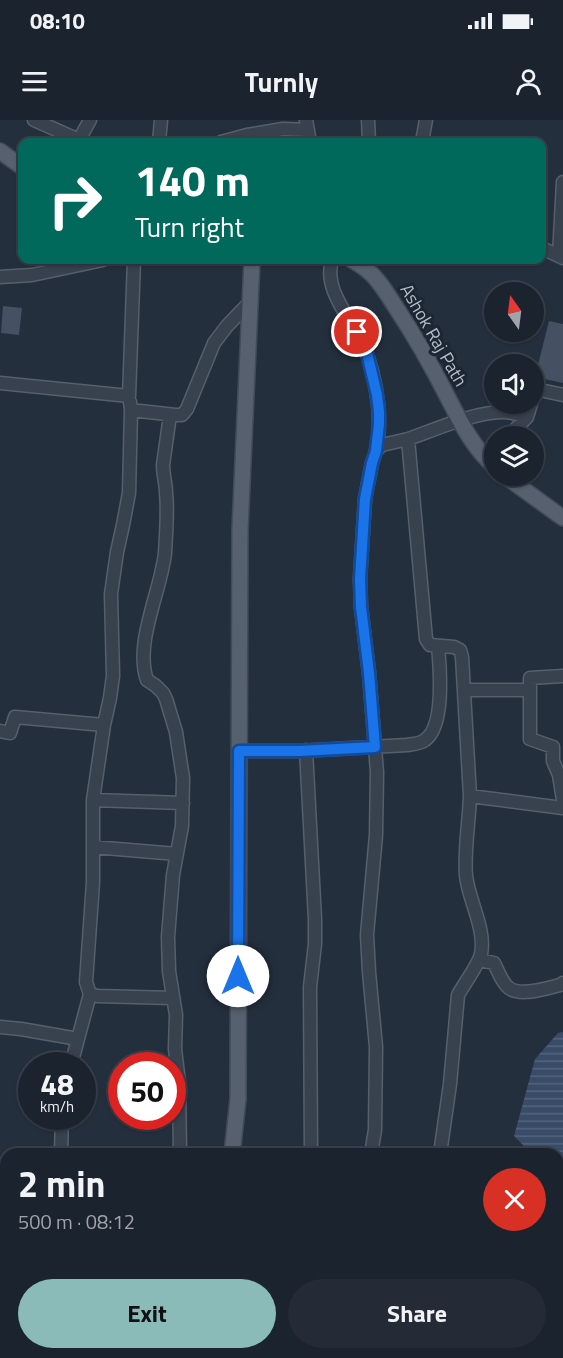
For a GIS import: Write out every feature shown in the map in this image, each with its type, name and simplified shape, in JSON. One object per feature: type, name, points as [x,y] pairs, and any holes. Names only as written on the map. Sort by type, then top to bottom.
[{"type":"main road","points":[[0,152],[18,164]]},
{"type":"main road","points":[[233,1148],[238,1099],[240,529],[252,264]]},
{"type":"main road","name":"Ashok Raj Path","points":[[358,264],[376,279],[391,300],[418,343],[459,421],[471,439],[484,452]]},
{"type":"main road","points":[[519,486],[563,518]]},
{"type":"street","points":[[34,120],[73,138]]},
{"type":"street","points":[[81,138],[90,120]]},
{"type":"street","points":[[159,138],[161,120]]},
{"type":"street","points":[[368,120],[369,138]]},
{"type":"street","points":[[423,138],[426,120]]},
{"type":"street","points":[[236,138],[283,129],[308,131]]},
{"type":"street","points":[[546,249],[561,256],[563,182]]},
{"type":"street","points":[[0,277],[32,275],[84,264]]},
{"type":"street","points":[[74,1052],[90,993],[86,982],[93,882],[93,800],[113,676],[112,588],[129,493],[129,396],[134,264]]},
{"type":"street","points":[[331,264],[330,278],[333,288],[367,353],[379,418],[376,451],[365,499],[360,579],[377,772],[376,835],[367,935],[376,1047],[377,1090],[372,1148]]},
{"type":"street","points":[[130,410],[182,415],[187,409],[214,342],[250,302]]},
{"type":"street","points":[[0,383],[129,396]]},
{"type":"street","points":[[544,391],[563,395]]},
{"type":"street","points":[[376,451],[382,445],[408,439],[484,414],[504,411],[527,417]]},
{"type":"street","points":[[518,426],[528,414]]},
{"type":"street","points":[[170,415],[163,465],[166,493],[165,550],[146,636],[144,667],[147,680],[163,693],[172,719],[182,765],[181,837],[173,875],[168,937],[168,959],[176,1015],[175,1049],[179,1082],[180,1148]]},
{"type":"street","points":[[408,439],[426,639],[430,645],[454,647],[460,650],[462,657],[470,796],[466,878],[482,938],[480,960],[458,994],[450,1084],[441,1148]]},
{"type":"street","points":[[239,751],[417,744],[428,738],[435,724],[439,706],[438,646]]},
{"type":"street","points":[[563,676],[530,678],[530,739],[553,747],[553,761],[559,775],[563,800]]},
{"type":"street","points":[[464,690],[530,690]]},
{"type":"street","points":[[0,731],[10,733],[15,717],[104,725]]},
{"type":"street","points":[[306,750],[315,927],[310,987],[311,1148]]},
{"type":"street","points":[[470,796],[563,808]]},
{"type":"street","points":[[93,800],[183,803]]},
{"type":"street","points":[[93,848],[177,854]]},
{"type":"street","points":[[480,960],[494,963],[508,987],[513,990],[534,991],[563,983]]},
{"type":"street","points":[[90,993],[108,997],[173,998]]},
{"type":"street","points":[[0,1027],[78,1039]]},
{"type":"street","points":[[61,1148],[62,1130]]},
{"type":"water","points":[[563,1032],[563,1148],[526,1148],[514,1136],[535,1059],[558,1033]]},
{"type":"building","points":[[3,306],[22,308],[19,335],[1,333]]},
{"type":"building","points":[[549,321],[563,324],[563,383],[544,379],[544,354],[541,354]]},
{"type":"route","points":[[238,976],[239,751],[375,747],[360,579],[365,499],[376,451],[379,412],[367,353],[357,332]]}]
